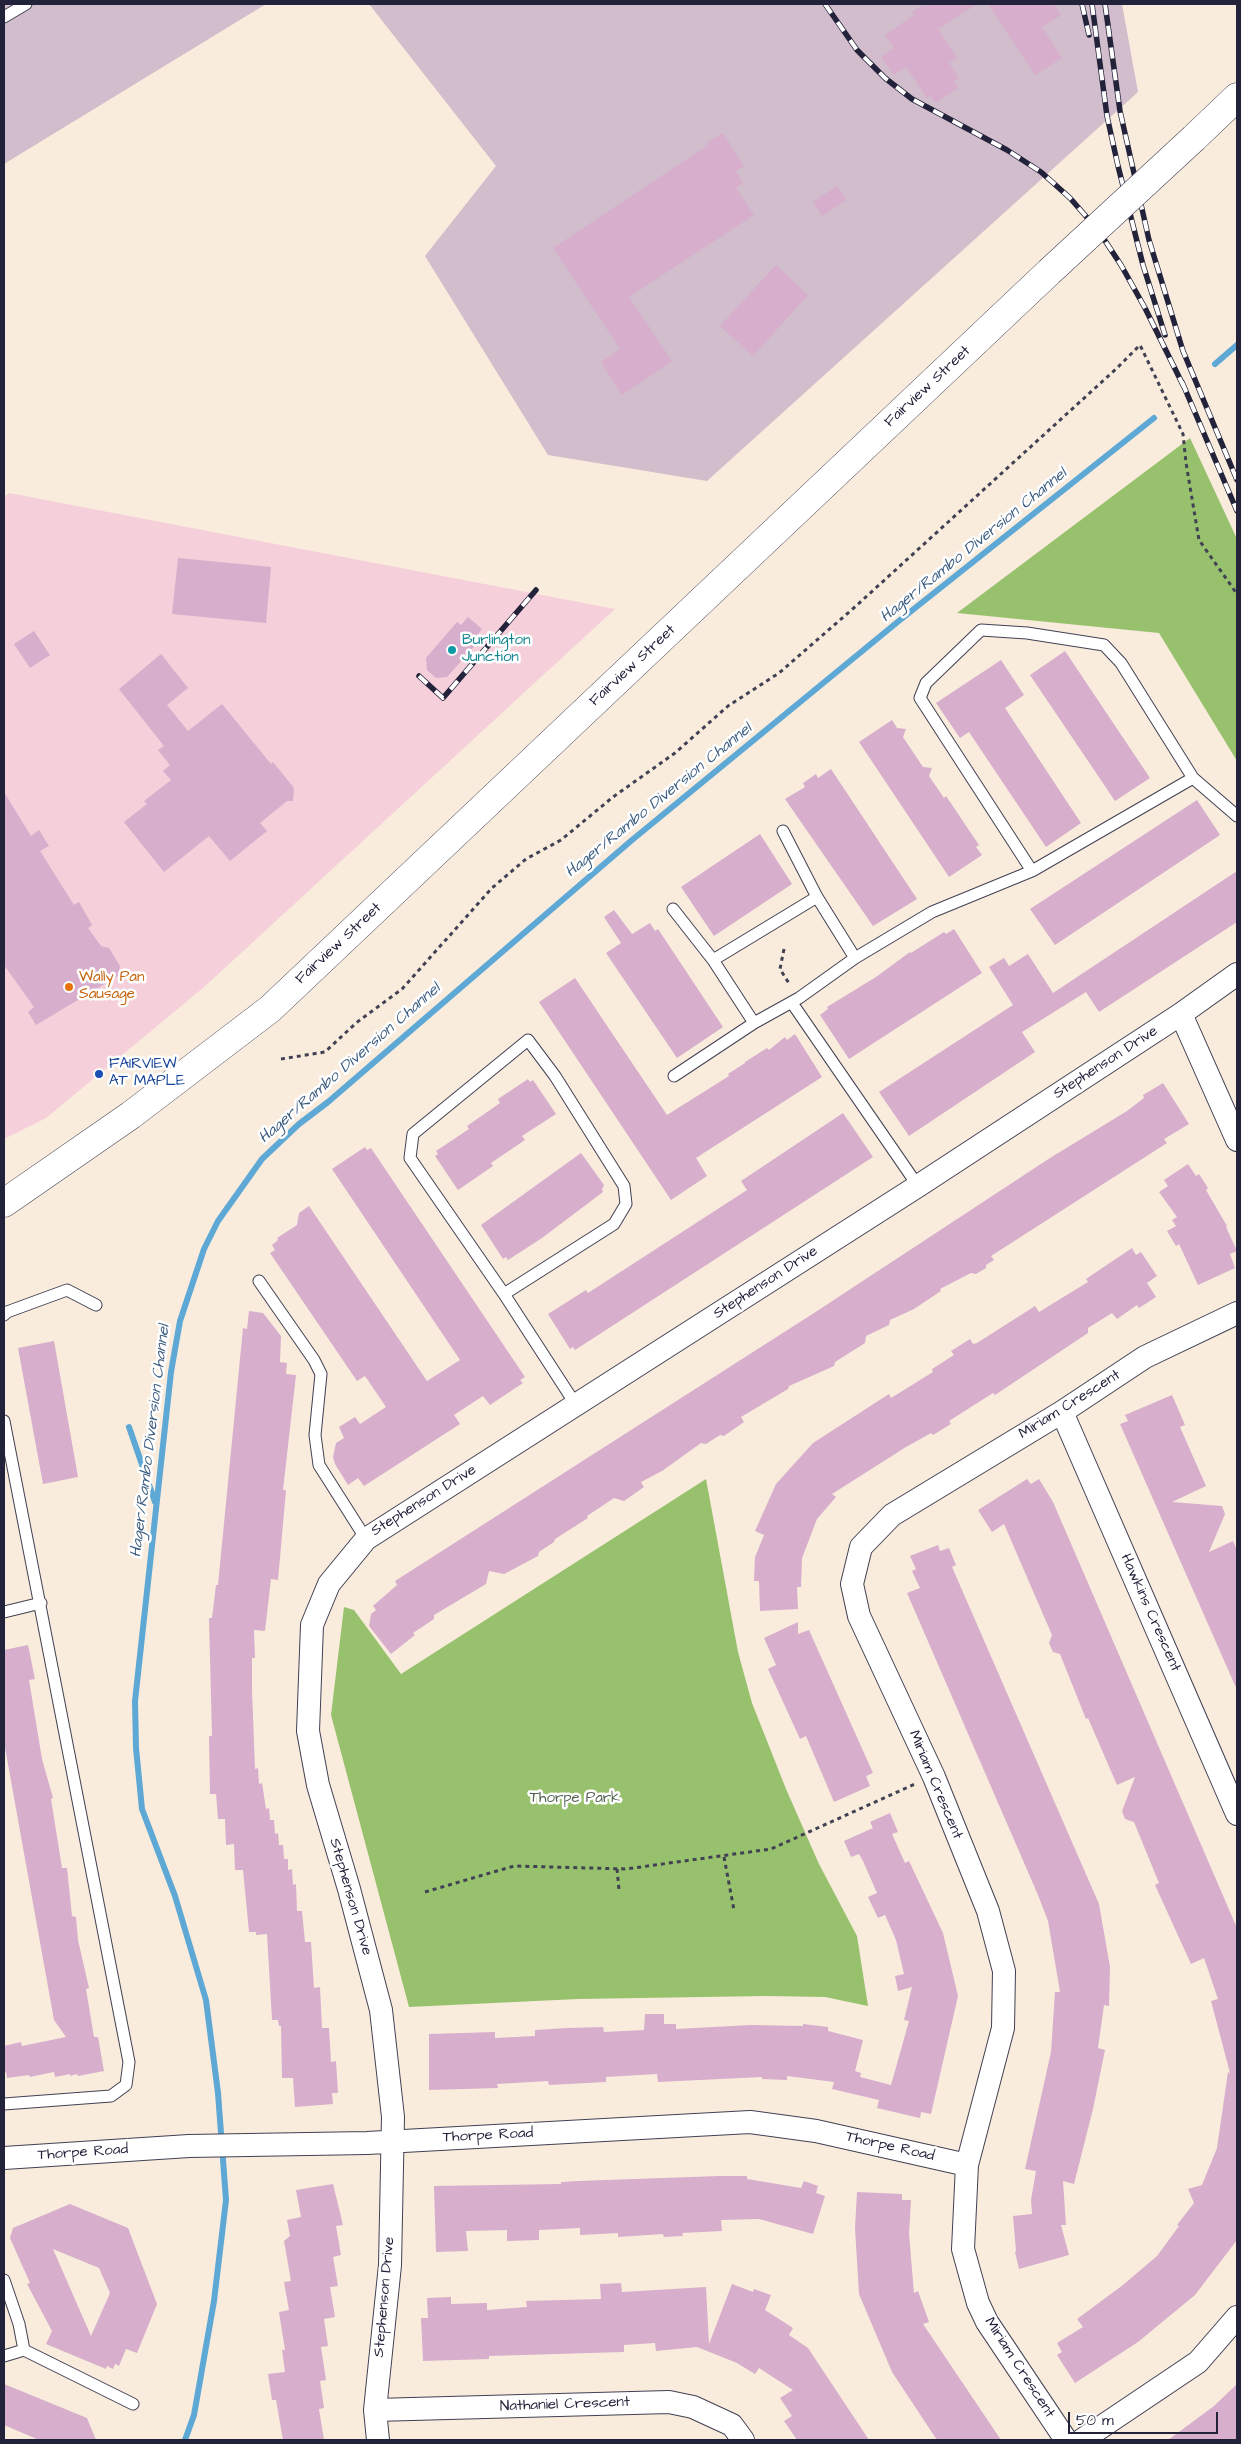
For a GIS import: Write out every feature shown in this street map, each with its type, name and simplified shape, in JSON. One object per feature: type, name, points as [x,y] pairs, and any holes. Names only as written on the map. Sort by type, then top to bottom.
[{"type":"main road","name":"Fairview Street","points":[[4,1203],[132,1115],[270,1009],[1049,272],[1237,97]]},
{"type":"street","name":"Stephenson Drive","points":[[378,2440],[375,2410],[390,2264],[393,2117],[381,2010],[349,1889],[318,1785],[308,1731],[312,1625],[329,1584],[366,1539],[918,1186],[1182,1014],[1237,974]]},
{"type":"street","points":[[1182,1014],[1237,1140]]},
{"type":"street","name":"Miriam Crescent","points":[[1066,2440],[986,2322],[978,2303],[963,2249],[967,2165],[1004,2028],[1004,1971],[988,1911],[934,1777],[858,1616],[852,1584],[861,1547],[892,1515],[1062,1412],[1145,1357],[1237,1313]]},
{"type":"street","name":"Hawkins Crescent","points":[[1062,1412],[1237,1814]]},
{"type":"street","name":"Thorpe Road","points":[[4,2158],[189,2146],[392,2141],[750,2122],[816,2131],[967,2165]]},
{"type":"street","points":[[1082,2440],[1198,2362],[1237,2317]]},
{"type":"street","name":"Nathaniel Crescent","points":[[375,2410],[669,2402],[693,2407],[732,2425],[743,2440]]},
{"type":"lane","points":[[4,17],[26,4]]},
{"type":"lane","points":[[1032,871],[920,698],[926,683],[981,630],[1027,634],[1104,645],[1121,663],[1193,778],[1237,816]]},
{"type":"lane","points":[[674,1076],[754,1023],[795,1000],[855,958],[932,912],[1032,871],[1193,778]]},
{"type":"lane","points":[[783,831],[818,897],[855,958]]},
{"type":"lane","points":[[713,960],[818,897]]},
{"type":"lane","points":[[673,909],[713,960],[754,1023]]},
{"type":"lane","points":[[795,1000],[918,1186]]},
{"type":"lane","points":[[504,1294],[614,1224],[626,1204],[624,1186],[555,1076],[528,1040],[413,1134],[410,1158],[504,1294],[576,1405]]},
{"type":"lane","points":[[259,1281],[314,1360],[321,1374],[315,1436],[319,1465],[366,1539]]},
{"type":"lane","points":[[4,1315],[7,1312],[67,1290],[96,1305]]},
{"type":"lane","points":[[4,1421],[129,2062],[126,2085],[111,2096],[4,2104]]},
{"type":"lane","points":[[4,1612],[41,1603]]},
{"type":"lane","points":[[4,2280],[19,2324],[24,2350]]},
{"type":"lane","points":[[4,2356],[24,2350],[133,2404]]},
{"type":"path","points":[[281,1059],[325,1052],[356,1022],[402,988],[492,888],[526,859],[561,840],[613,797],[674,753],[728,706],[779,673],[856,606],[1140,345],[1183,434],[1199,540],[1237,594]]},
{"type":"path","points":[[784,949],[780,969],[795,1000]]},
{"type":"path","points":[[425,1892],[514,1866],[617,1869],[724,1857],[771,1849],[934,1777]]},
{"type":"path","points":[[724,1857],[734,1910]]},
{"type":"path","points":[[617,1869],[619,1890]]},
{"type":"shaded area","points":[[4,4],[266,4],[4,164]]},
{"type":"shaded area","points":[[369,4],[1122,4],[1138,92],[707,481],[548,455],[425,256],[496,166]]},
{"type":"shaded area","points":[[9,493],[615,609],[203,988],[46,1118],[4,1139],[4,497]]},
{"type":"green space","points":[[1190,438],[1237,539],[1237,761],[1159,633],[957,613]]},
{"type":"green space","name":"Thorpe Park","points":[[706,1479],[738,1652],[752,1703],[786,1789],[819,1864],[857,1936],[868,2006],[825,1997],[766,1996],[578,1999],[409,2007],[331,1715],[344,1607],[354,1610],[401,1674]]},
{"type":"building","points":[[924,4],[977,4],[938,29],[957,58],[949,63],[959,78],[954,81],[958,88],[936,103],[930,96],[927,98],[906,67],[894,75],[881,57],[894,48],[885,35],[914,15],[912,12]]},
{"type":"building","points":[[988,4],[1054,4],[1061,15],[1042,27],[1062,58],[1035,75]]},
{"type":"building","points":[[723,133],[744,166],[736,171],[743,183],[736,188],[754,215],[629,297],[672,361],[622,395],[601,362],[620,349],[553,248],[708,145],[707,143]]},
{"type":"building","points":[[837,186],[846,200],[822,216],[813,202]]},
{"type":"building","points":[[776,265],[808,295],[753,356],[720,326]]},
{"type":"building","points":[[178,558],[271,567],[266,623],[172,614]]},
{"type":"building","name":"Burlington Junction","points":[[468,617],[482,629],[475,638],[479,641],[447,677],[436,678],[427,670],[426,658],[457,622],[461,625]]},
{"type":"building","points":[[34,631],[50,655],[30,668],[14,644]]},
{"type":"building","points":[[1065,651],[1150,778],[1115,801],[1030,675]]},
{"type":"building","points":[[161,654],[188,688],[167,705],[188,731],[222,704],[271,764],[273,762],[294,788],[293,801],[287,801],[260,823],[267,831],[230,861],[209,836],[164,872],[124,822],[147,804],[144,801],[171,780],[163,771],[170,765],[158,750],[164,746],[119,689]]},
{"type":"building","points":[[1001,660],[1024,695],[1005,708],[1081,823],[1046,847],[969,732],[960,738],[936,703]]},
{"type":"building","points":[[892,720],[897,728],[906,729],[903,737],[923,767],[932,768],[929,776],[944,798],[946,796],[979,845],[976,847],[982,855],[949,877],[859,742]]},
{"type":"building","points":[[831,769],[917,899],[873,926],[785,799],[805,787],[803,783],[816,774],[818,778]]},
{"type":"building","points":[[4,792],[31,836],[39,830],[49,846],[40,851],[74,905],[79,902],[92,925],[88,928],[101,946],[109,948],[120,966],[118,976],[36,1025],[28,1012],[34,1007],[4,965]]},
{"type":"building","points":[[1197,800],[1220,835],[1055,945],[1030,909]]},
{"type":"building","points":[[760,834],[792,884],[714,936],[681,887]]},
{"type":"building","points":[[1237,871],[1237,922],[1099,1012],[1086,992],[1022,1032],[1035,1052],[909,1136],[879,1092],[1013,1005],[989,967],[1004,958],[1009,966],[1028,954],[1053,993]]},
{"type":"building","points":[[614,910],[632,934],[650,923],[655,931],[658,929],[723,1027],[677,1058],[606,953],[621,943],[604,917]]},
{"type":"building","points":[[954,929],[982,973],[849,1059],[820,1015],[828,1009],[827,1007],[876,977],[910,952],[944,932],[946,934]]},
{"type":"building","points":[[575,978],[667,1115],[729,1076],[728,1074],[767,1048],[769,1050],[785,1037],[787,1040],[795,1034],[822,1077],[696,1158],[707,1176],[671,1200],[539,1002]]},
{"type":"building","points":[[528,1079],[530,1082],[533,1080],[556,1114],[522,1136],[525,1140],[491,1163],[493,1166],[458,1190],[435,1156],[438,1154],[436,1151],[469,1129],[467,1126],[500,1103],[498,1099]]},
{"type":"building","points":[[1163,1083],[1189,1124],[1164,1139],[1167,1143],[991,1256],[994,1260],[986,1265],[986,1268],[976,1274],[971,1273],[940,1289],[941,1291],[914,1309],[890,1320],[889,1325],[866,1336],[865,1343],[835,1362],[834,1366],[789,1386],[788,1389],[741,1417],[744,1422],[724,1436],[720,1435],[706,1444],[701,1443],[662,1471],[641,1482],[644,1487],[624,1501],[614,1498],[587,1516],[588,1518],[555,1539],[554,1542],[539,1552],[538,1556],[504,1574],[489,1571],[486,1584],[434,1615],[434,1619],[413,1633],[415,1635],[391,1654],[369,1626],[371,1614],[376,1610],[373,1606],[397,1585],[395,1581],[814,1313],[1050,1158],[1127,1111],[1144,1098],[1143,1095]]},
{"type":"building","points":[[843,1113],[873,1157],[575,1350],[573,1347],[570,1349],[548,1314],[586,1290],[588,1293],[747,1190],[741,1181]]},
{"type":"building","points":[[365,1147],[367,1150],[371,1148],[525,1377],[520,1380],[523,1383],[490,1405],[483,1396],[454,1415],[460,1424],[364,1486],[358,1478],[348,1485],[335,1464],[333,1457],[336,1443],[344,1438],[339,1427],[355,1417],[360,1424],[386,1407],[365,1376],[357,1381],[270,1253],[275,1250],[272,1245],[278,1240],[277,1238],[297,1225],[299,1213],[309,1206],[427,1381],[460,1360],[332,1169]]},
{"type":"building","points":[[581,1153],[604,1185],[603,1192],[542,1238],[508,1260],[506,1257],[503,1259],[481,1225]]},
{"type":"building","points":[[1188,1164],[1196,1176],[1199,1174],[1208,1188],[1206,1190],[1227,1226],[1237,1251],[1230,1254],[1235,1268],[1198,1285],[1179,1244],[1176,1246],[1167,1231],[1176,1226],[1172,1220],[1177,1217],[1159,1192],[1168,1186],[1164,1180]]},
{"type":"building","points":[[1132,1248],[1136,1255],[1141,1252],[1157,1276],[1147,1283],[1156,1297],[1139,1308],[1137,1305],[1117,1319],[1112,1313],[1088,1328],[1088,1333],[995,1395],[993,1393],[949,1421],[951,1424],[933,1435],[931,1433],[906,1447],[832,1494],[836,1497],[817,1519],[802,1558],[801,1587],[797,1587],[798,1609],[760,1611],[759,1581],[754,1581],[755,1557],[764,1535],[755,1531],[776,1484],[813,1443],[889,1394],[891,1398],[933,1372],[932,1369],[954,1355],[951,1351],[970,1339],[973,1344],[977,1343],[1035,1306],[1039,1312],[1088,1282],[1086,1279]]},
{"type":"building","points":[[249,1311],[263,1313],[281,1336],[280,1362],[287,1363],[286,1374],[296,1375],[283,1490],[286,1490],[278,1580],[271,1579],[265,1631],[254,1630],[255,1658],[252,1658],[252,1690],[255,1769],[258,1768],[259,1784],[262,1783],[266,1809],[269,1808],[270,1820],[274,1820],[275,1834],[278,1833],[279,1845],[283,1845],[284,1859],[288,1859],[288,1870],[292,1869],[293,1885],[296,1884],[297,1911],[302,1911],[305,1942],[311,1942],[314,1988],[320,1987],[322,2028],[329,2028],[331,2062],[336,2061],[338,2093],[332,2093],[333,2104],[295,2107],[293,2078],[282,2078],[281,2026],[279,2026],[278,2020],[272,2020],[267,1934],[256,1935],[256,1932],[249,1932],[243,1870],[235,1870],[234,1844],[226,1845],[225,1819],[218,1819],[216,1794],[210,1794],[209,1736],[212,1736],[209,1618],[212,1618],[216,1585],[218,1585],[243,1328],[247,1329]]},
{"type":"building","points":[[54,1341],[78,1477],[43,1484],[18,1348]]},
{"type":"building","points":[[1172,1395],[1185,1425],[1180,1427],[1206,1486],[1172,1502],[1222,1506],[1225,1514],[1209,1552],[1233,1541],[1237,1550],[1237,1690],[1120,1424],[1128,1421],[1125,1415]]},
{"type":"building","points":[[1027,1479],[1031,1484],[1039,1479],[1053,1502],[1237,1928],[1237,2240],[1195,2295],[1138,2342],[1075,2383],[1057,2355],[1062,2352],[1057,2343],[1083,2327],[1077,2319],[1123,2285],[1157,2256],[1194,2203],[1188,2189],[1202,2185],[1217,2148],[1228,2072],[1230,2073],[1211,2001],[1218,1999],[1204,1958],[1191,1964],[1155,1885],[1159,1883],[1134,1822],[1125,1819],[1122,1811],[1135,1777],[1117,1785],[1088,1718],[1086,1719],[1060,1654],[1053,1652],[1049,1643],[1052,1635],[1004,1524],[992,1532],[978,1510]]},
{"type":"building","points":[[938,1545],[940,1551],[949,1548],[956,1565],[952,1567],[1099,1904],[1110,1967],[1109,2006],[1104,2005],[1098,2048],[1105,2050],[1093,2109],[1074,2184],[1063,2181],[1066,2225],[1061,2225],[1069,2255],[1019,2269],[1015,2252],[1013,2216],[1032,2214],[1031,2200],[1036,2171],[1025,2169],[1051,2052],[1055,1992],[1060,1992],[1048,1921],[907,1593],[920,1588],[912,1571],[916,1569],[910,1556]]},
{"type":"building","points":[[798,1622],[798,1634],[809,1630],[873,1773],[866,1776],[870,1786],[834,1802],[806,1736],[800,1739],[768,1669],[776,1665],[764,1638]]},
{"type":"building","points":[[28,1645],[35,1679],[29,1680],[42,1759],[53,1798],[51,1799],[62,1868],[67,1868],[72,1916],[76,1917],[78,1940],[89,1988],[86,1989],[94,2037],[98,2037],[104,2071],[78,2076],[77,2074],[70,2076],[70,2074],[55,2077],[54,2072],[30,2077],[29,2075],[7,2078],[6,2072],[4,2073],[4,2046],[21,2042],[22,2046],[66,2037],[54,2020],[4,1742],[4,1650]]},
{"type":"building","points":[[890,1813],[898,1832],[892,1834],[905,1863],[909,1861],[943,1933],[958,1996],[931,2114],[921,2112],[920,2118],[877,2108],[879,2100],[832,2089],[834,2082],[787,2076],[787,2080],[762,2079],[762,2077],[658,2082],[657,2074],[606,2077],[606,2082],[549,2085],[548,2081],[497,2084],[498,2088],[429,2090],[429,2034],[495,2032],[495,2038],[535,2036],[535,2030],[567,2028],[603,2027],[604,2032],[644,2030],[645,2014],[664,2014],[664,2024],[676,2024],[676,2029],[751,2025],[803,2026],[803,2024],[828,2027],[828,2031],[863,2040],[855,2071],[861,2073],[860,2077],[891,2085],[909,2021],[904,2020],[912,1987],[898,1991],[895,1976],[904,1974],[896,1940],[885,1915],[878,1918],[868,1897],[877,1893],[863,1861],[859,1854],[851,1857],[844,1841],[873,1828],[870,1822]]},
{"type":"building","points":[[747,2176],[747,2179],[801,2188],[804,2181],[818,2186],[816,2193],[825,2196],[813,2234],[759,2219],[721,2220],[722,2231],[682,2233],[683,2236],[664,2237],[663,2234],[618,2237],[618,2233],[580,2235],[580,2228],[539,2230],[539,2240],[507,2241],[507,2230],[466,2231],[468,2251],[436,2252],[434,2186],[561,2184],[561,2182],[578,2181]]},
{"type":"building","points":[[333,2184],[343,2225],[336,2226],[341,2255],[333,2257],[338,2286],[330,2287],[335,2317],[324,2319],[328,2346],[321,2347],[326,2380],[320,2381],[324,2408],[319,2409],[324,2440],[283,2440],[276,2400],[272,2400],[268,2374],[285,2372],[282,2350],[285,2350],[279,2312],[289,2310],[284,2282],[291,2281],[284,2241],[290,2236],[287,2220],[301,2217],[296,2190]]},
{"type":"building","points":[[857,2192],[902,2194],[902,2200],[911,2200],[909,2234],[914,2293],[918,2291],[929,2322],[923,2324],[1001,2440],[937,2440],[892,2372],[859,2294],[855,2228]]},
{"type":"building","points":[[70,2204],[128,2228],[157,2304],[137,2353],[126,2349],[119,2366],[115,2364],[113,2369],[107,2366],[106,2369],[46,2344],[52,2331],[27,2284],[30,2283],[10,2238],[13,2228]],"holes":[[[53,2249],[99,2268],[110,2293],[91,2336]]]},
{"type":"building","points":[[621,2283],[622,2292],[706,2287],[709,2344],[732,2284],[753,2292],[754,2289],[771,2295],[765,2310],[793,2328],[789,2335],[808,2348],[869,2440],[797,2440],[784,2421],[792,2416],[780,2398],[793,2390],[759,2368],[755,2374],[737,2363],[697,2347],[656,2351],[655,2343],[624,2345],[624,2352],[489,2356],[489,2359],[423,2361],[421,2318],[428,2318],[427,2298],[451,2297],[451,2304],[487,2303],[487,2310],[527,2307],[526,2301],[601,2299],[600,2284]]},
{"type":"building","points":[[4,2384],[87,2418],[96,2440],[39,2440],[4,2425]]},
{"type":"building","points":[[1237,2384],[1237,2440],[1168,2440],[1214,2406]]},
{"type":"waterway","name":"Hager/Rambo Diversion Channel","points":[[1215,364],[1237,345]]},
{"type":"waterway","name":"Hager/Rambo Diversion Channel","points":[[185,2440],[194,2415],[214,2301],[226,2200],[218,2093],[206,2000],[175,1896],[142,1809],[136,1748],[135,1701],[171,1372],[180,1321],[204,1249],[218,1221],[262,1159],[299,1124],[328,1102],[632,840],[900,620],[1154,418]]},
{"type":"waterway","points":[[129,1427],[155,1502]]},
{"type":"railway","points":[[825,4],[857,50],[885,78],[912,99],[1007,150],[1041,172],[1070,198],[1098,230],[1121,265],[1145,308],[1184,387]]},
{"type":"railway","points":[[1082,4],[1089,35]]},
{"type":"railway","points":[[1092,4],[1107,116],[1118,166],[1143,265],[1165,335]]},
{"type":"railway","points":[[1105,4],[1120,111],[1149,240],[1183,351],[1237,480]]},
{"type":"railway","points":[[1182,382],[1237,511]]},
{"type":"railway","points":[[419,676],[443,698],[536,590]]},
{"type":"place","name":"Burlington Junction","points":[[452,650]]},
{"type":"place","name":"Wally Pan Sausage","points":[[69,987]]},
{"type":"place","name":"FAIRVIEW AT MAPLE","points":[[99,1074]]}]
